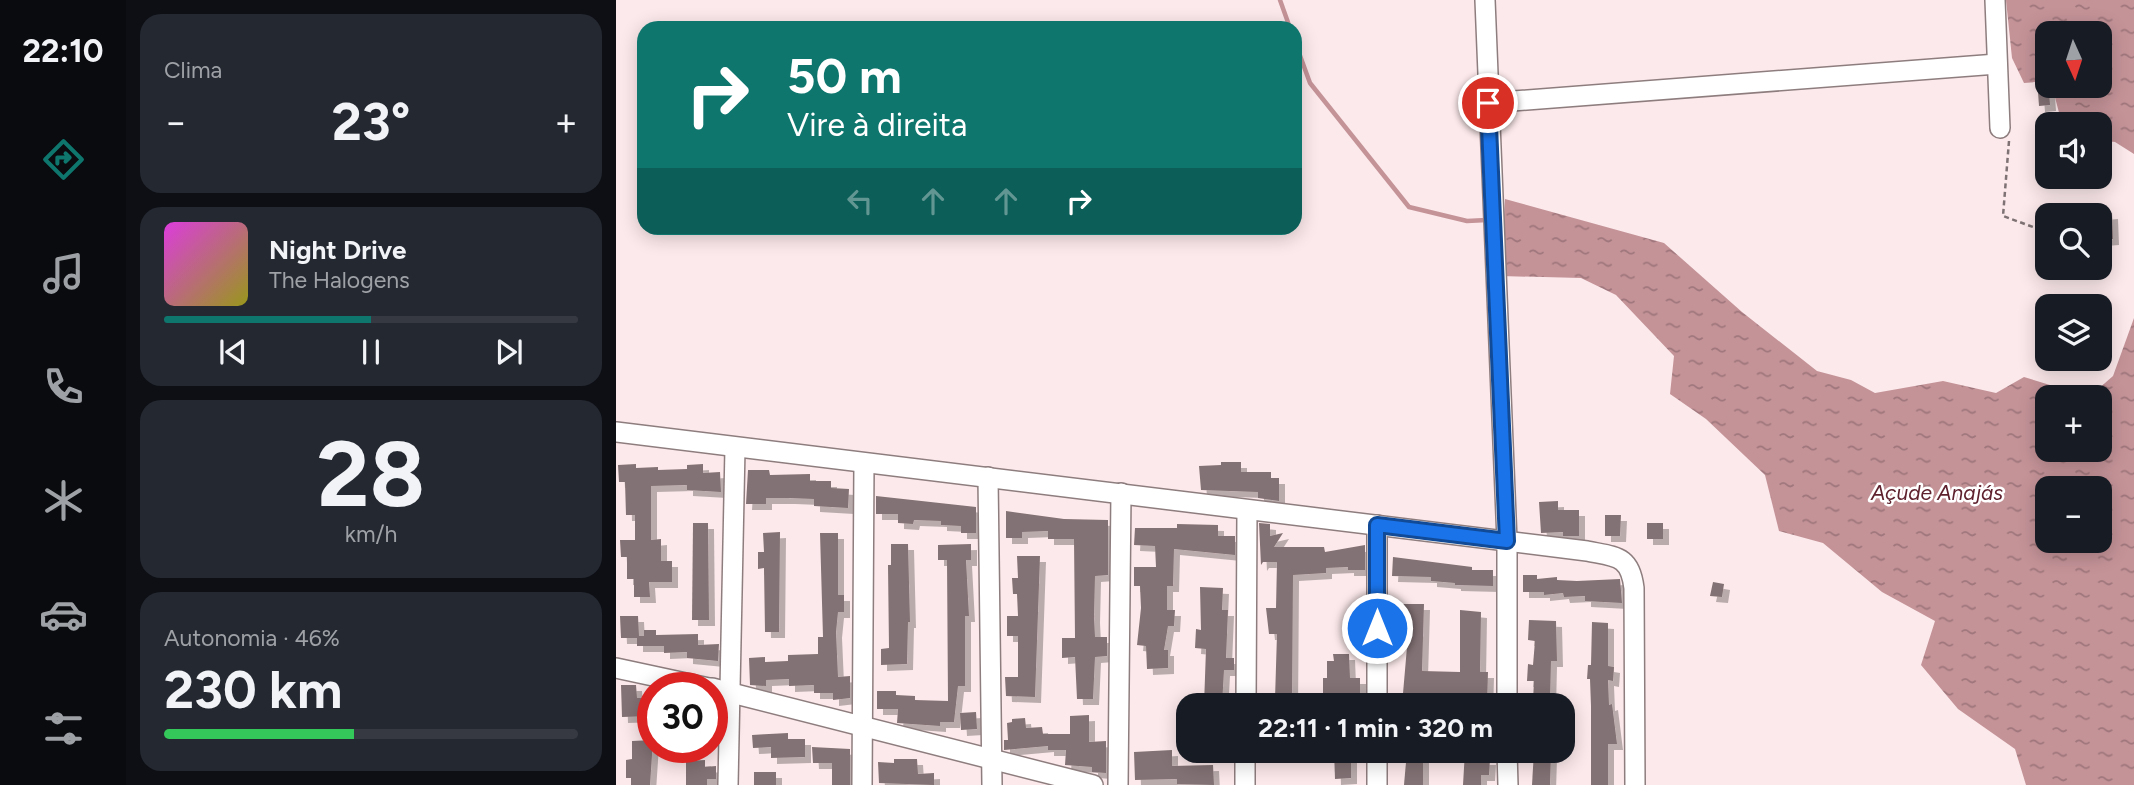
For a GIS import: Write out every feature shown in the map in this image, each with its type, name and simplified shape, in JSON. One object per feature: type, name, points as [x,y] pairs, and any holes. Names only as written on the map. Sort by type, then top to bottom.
[{"type":"street","points":[[1485,0],[1507,541],[1507,693]]},
{"type":"street","points":[[1995,0],[2000,128]]},
{"type":"street","points":[[1488,103],[1997,64]]},
{"type":"street","points":[[616,432],[1608,555],[1625,561],[1632,570],[1635,785]]},
{"type":"street","points":[[718,672],[735,448]]},
{"type":"street","points":[[862,785],[864,463]]},
{"type":"street","points":[[988,477],[992,785]]},
{"type":"street","points":[[1118,785],[1121,493]]},
{"type":"street","points":[[1246,693],[1247,510]]},
{"type":"street","points":[[1377,525],[1377,693]]},
{"type":"street","points":[[616,668],[637,672]]},
{"type":"street","points":[[728,692],[1093,785]]},
{"type":"street","points":[[725,763],[727,785]]},
{"type":"street","points":[[1245,763],[1245,785]]},
{"type":"street","points":[[1377,763],[1377,785]]},
{"type":"street","points":[[1507,763],[1507,785]]},
{"type":"path","points":[[2000,128],[2009,137],[2003,216],[2035,227]]},
{"type":"water","points":[[2006,0],[2134,0],[2134,154],[2112,142],[2112,112],[2059,112],[2055,98],[2112,98],[2112,21],[2035,21],[2035,82],[2024,83],[2012,58]]},
{"type":"water","name":"Açude Anajás","points":[[1505,199],[1664,243],[1742,312],[1817,371],[1851,380],[1875,393],[1943,381],[1996,393],[2024,377],[2050,385],[2035,385],[2035,462],[2112,462],[2112,385],[2103,385],[2113,376],[2134,318],[2134,785],[2026,785],[2015,749],[1958,709],[1921,665],[1935,621],[1882,592],[1823,543],[1779,531],[1765,475],[1706,419],[1670,394],[1674,356],[1616,295],[1581,278],[1501,276]]},
{"type":"building","points":[[2038,98],[2050,98],[2050,105],[2039,106]]},
{"type":"building","points":[[1221,462],[1241,462],[1241,472],[1271,472],[1271,478],[1279,478],[1279,501],[1258,498],[1258,492],[1201,490],[1199,466],[1221,465]]},
{"type":"building","points":[[636,464],[636,468],[658,467],[658,470],[687,469],[687,465],[703,464],[703,473],[720,472],[721,492],[687,490],[687,485],[651,486],[651,540],[661,539],[661,561],[672,561],[672,582],[649,582],[650,597],[634,597],[634,579],[627,579],[627,557],[621,557],[620,540],[635,540],[635,515],[626,515],[625,482],[619,482],[618,465]]},
{"type":"building","points":[[748,470],[769,470],[770,475],[810,474],[810,481],[831,481],[831,488],[849,489],[848,508],[814,506],[814,499],[789,498],[766,498],[766,504],[746,504]]},
{"type":"building","points":[[876,496],[976,507],[976,533],[961,533],[961,526],[941,525],[941,521],[914,520],[913,524],[898,523],[898,514],[876,514]]},
{"type":"building","points":[[1558,501],[1558,510],[1579,510],[1579,536],[1563,536],[1563,532],[1541,533],[1539,502]]},
{"type":"building","points":[[1006,511],[1064,519],[1108,520],[1108,575],[1095,576],[1094,617],[1095,637],[1107,637],[1107,656],[1095,657],[1093,699],[1077,699],[1075,657],[1062,658],[1062,638],[1075,638],[1074,539],[1048,539],[1048,531],[1022,532],[1022,538],[1006,538]]},
{"type":"building","points":[[1605,515],[1621,515],[1620,536],[1605,536]]},
{"type":"building","points":[[693,523],[708,523],[709,620],[692,620]]},
{"type":"building","points":[[1259,523],[1270,524],[1270,536],[1283,533],[1274,547],[1324,547],[1325,552],[1365,545],[1365,570],[1348,570],[1348,567],[1326,568],[1326,573],[1293,575],[1292,693],[1275,693],[1277,634],[1269,634],[1266,608],[1276,608],[1277,562],[1263,562],[1261,565]]},
{"type":"building","points":[[1647,523],[1663,523],[1663,539],[1647,539]]},
{"type":"building","points":[[1177,524],[1218,525],[1218,536],[1235,536],[1235,555],[1174,549],[1173,586],[1167,586],[1167,610],[1175,610],[1174,626],[1168,626],[1164,650],[1168,650],[1168,668],[1147,669],[1146,646],[1137,645],[1141,608],[1140,586],[1134,586],[1134,567],[1156,567],[1155,546],[1134,545],[1135,528],[1177,528]]},
{"type":"building","points":[[780,532],[779,632],[765,632],[764,568],[758,569],[758,552],[764,552],[763,533]]},
{"type":"building","points":[[820,533],[838,533],[838,595],[844,595],[844,612],[838,612],[836,632],[838,677],[850,676],[850,698],[833,700],[833,693],[814,693],[814,685],[789,686],[789,679],[766,680],[766,686],[750,685],[749,658],[765,657],[765,662],[788,661],[788,655],[818,654],[818,637],[823,637]]},
{"type":"building","points":[[891,544],[908,544],[910,622],[907,664],[881,665],[881,649],[889,648],[888,565],[891,565]]},
{"type":"building","points":[[971,544],[971,560],[966,560],[969,616],[965,616],[965,686],[958,686],[954,722],[940,722],[940,726],[897,723],[898,709],[877,709],[877,691],[896,691],[896,695],[915,696],[915,700],[948,701],[947,560],[938,560],[938,545]]},
{"type":"building","points":[[1017,556],[1040,556],[1035,697],[1006,696],[1005,677],[1018,677],[1018,636],[1007,636],[1007,616],[1018,616],[1017,594],[1013,594],[1012,578],[1018,578]]},
{"type":"building","points":[[1393,557],[1472,567],[1472,570],[1493,570],[1493,586],[1455,585],[1431,581],[1431,577],[1392,576]]},
{"type":"building","points":[[1523,575],[1537,575],[1537,579],[1557,577],[1557,580],[1577,581],[1620,579],[1622,603],[1585,601],[1585,596],[1564,597],[1563,593],[1544,595],[1544,592],[1523,592]]},
{"type":"building","points":[[1713,582],[1724,584],[1722,597],[1710,596]]},
{"type":"building","points":[[1200,587],[1223,588],[1222,610],[1228,610],[1226,658],[1234,658],[1234,670],[1224,670],[1223,693],[1204,693],[1206,649],[1195,648],[1196,629],[1201,630]]},
{"type":"building","points":[[1403,604],[1424,604],[1422,671],[1460,672],[1460,610],[1481,612],[1480,672],[1488,672],[1487,693],[1403,693],[1407,647]]},
{"type":"building","points":[[620,616],[638,616],[639,636],[644,636],[644,630],[656,630],[656,635],[698,634],[698,645],[719,644],[718,661],[687,658],[687,652],[664,653],[664,646],[637,646],[637,638],[621,638]]},
{"type":"building","points":[[1348,618],[1365,618],[1365,640],[1348,640]]},
{"type":"building","points":[[1529,620],[1556,621],[1557,661],[1551,661],[1550,693],[1533,693],[1534,681],[1527,681],[1528,664],[1533,665],[1535,641],[1528,640]]},
{"type":"building","points":[[1592,622],[1608,623],[1608,666],[1614,667],[1613,681],[1608,680],[1609,705],[1612,704],[1617,744],[1608,744],[1608,785],[1591,785],[1590,679],[1587,679],[1588,665],[1591,665]]},
{"type":"building","points":[[1333,654],[1349,654],[1350,678],[1360,678],[1360,693],[1323,693],[1323,678],[1327,678],[1327,661],[1334,661]]},
{"type":"building","points":[[621,685],[636,685],[637,717],[622,717]]},
{"type":"building","points":[[976,712],[977,729],[961,730],[960,713]]},
{"type":"building","points":[[1089,715],[1089,742],[1106,741],[1106,773],[1092,772],[1092,767],[1065,765],[1066,750],[1048,750],[1048,746],[1004,750],[1004,740],[1008,740],[1007,723],[1012,722],[1012,719],[1025,718],[1026,728],[1042,727],[1043,734],[1070,734],[1070,716]]},
{"type":"building","points":[[788,733],[788,739],[805,739],[805,757],[771,758],[771,747],[753,748],[752,735]]},
{"type":"building","points":[[632,741],[637,741],[637,763],[651,763],[650,785],[631,785],[631,778],[626,778],[626,760],[632,759]]},
{"type":"building","points":[[812,747],[850,749],[850,785],[832,785],[832,763],[813,763]]},
{"type":"building","points":[[1172,750],[1172,766],[1213,765],[1214,785],[1177,784],[1177,779],[1135,780],[1134,752]]},
{"type":"building","points":[[894,759],[917,759],[918,774],[934,773],[934,785],[879,783],[878,762],[894,763]]},
{"type":"building","points":[[686,763],[716,766],[716,779],[707,779],[707,785],[686,785]]},
{"type":"building","points":[[1334,763],[1351,763],[1351,778],[1335,779]]},
{"type":"building","points":[[1406,763],[1423,763],[1423,785],[1404,785]]},
{"type":"building","points":[[1464,763],[1490,763],[1489,775],[1481,775],[1481,785],[1463,785]]},
{"type":"building","points":[[1533,763],[1551,763],[1550,785],[1532,785]]},
{"type":"building","points":[[754,772],[776,772],[776,785],[754,785]]},
{"type":"waterway","points":[[1280,0],[1288,21]]},
{"type":"waterway","points":[[1302,61],[1310,83],[1409,207],[1467,221],[1487,220]]},
{"type":"route","points":[[1377,628],[1377,525],[1507,541],[1488,103]]}]
